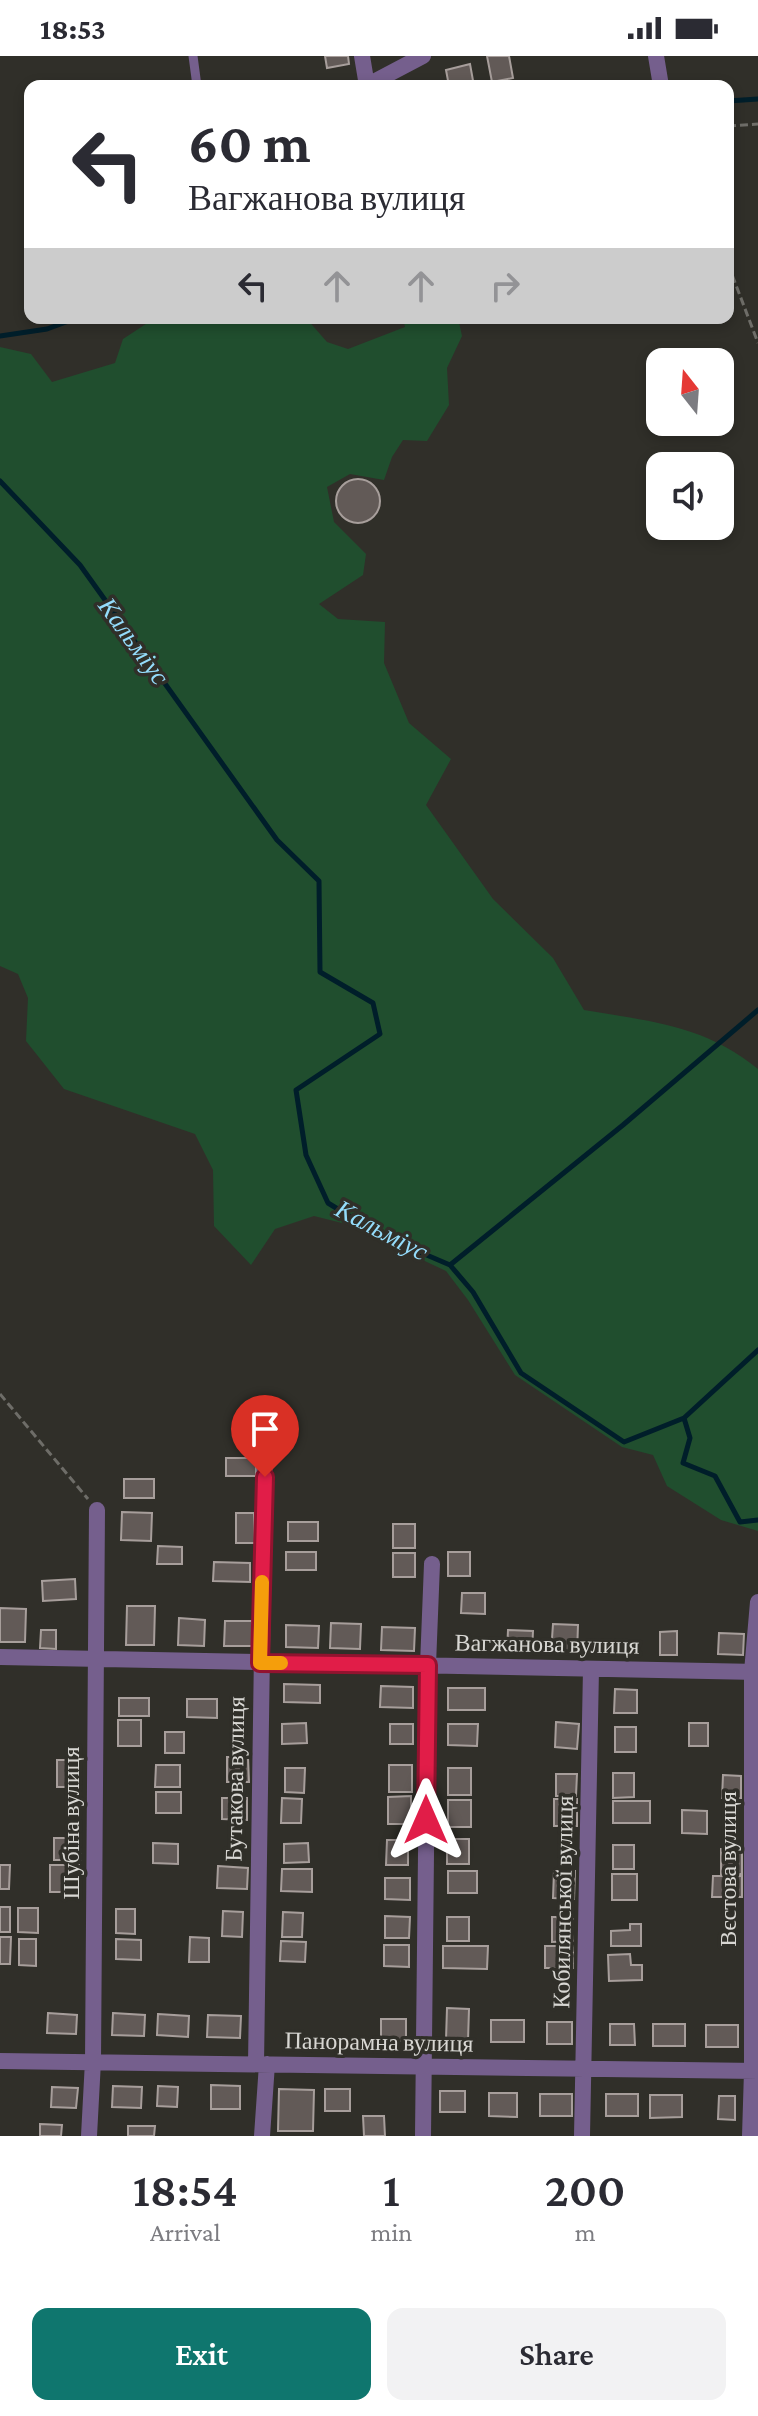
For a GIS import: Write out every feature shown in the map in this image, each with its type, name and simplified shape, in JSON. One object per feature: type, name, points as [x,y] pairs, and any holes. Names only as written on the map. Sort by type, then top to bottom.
[{"type":"street","points":[[362,56],[365,80]]},
{"type":"street","points":[[377,80],[423,56]]},
{"type":"street","points":[[656,56],[660,80]]},
{"type":"street","name":"Бутакова вулиця","points":[[262,2136],[260,1663],[265,1446]]},
{"type":"street","name":"Шубіна вулиця","points":[[89,2136],[93,2061],[97,1510]]},
{"type":"street","points":[[423,2136],[428,1665],[432,1564]]},
{"type":"street","name":"Вєстова вулиця","points":[[750,2136],[755,2071],[755,1672],[758,1602]]},
{"type":"street","name":"Вагжанова вулиця","points":[[0,1657],[755,1672]]},
{"type":"street","name":"Кобилянської вулиця","points":[[582,2136],[591,1669]]},
{"type":"street","name":"Панорамна вулиця","points":[[0,2061],[755,2071]]},
{"type":"lane","points":[[193,56],[196,80]]},
{"type":"path","points":[[734,126],[758,124]]},
{"type":"path","points":[[734,280],[758,343]]},
{"type":"path","points":[[0,1394],[97,1510]]},
{"type":"green space","points":[[146,324],[311,324],[327,342],[348,349],[405,327],[404,324],[459,324],[462,336],[447,368],[449,405],[427,441],[403,440],[392,457],[384,480],[350,474],[327,487],[334,522],[366,554],[363,575],[319,604],[338,619],[385,622],[384,663],[409,723],[451,759],[426,805],[493,899],[553,958],[584,1010],[653,1022],[697,1034],[738,1054],[758,1069],[758,1531],[721,1520],[667,1486],[653,1455],[622,1447],[515,1375],[446,1271],[346,1224],[314,1216],[275,1229],[251,1265],[214,1226],[213,1170],[195,1134],[64,1089],[26,1041],[28,998],[18,974],[0,966],[0,347],[31,354],[52,382],[115,363],[123,339]]},
{"type":"building","points":[[325,56],[348,56],[349,64],[327,68]]},
{"type":"building","points":[[487,56],[509,56],[513,78],[492,80]]},
{"type":"building","points":[[470,64],[473,80],[448,80],[446,70]]},
{"type":"building","points":[[358,479],[374,485],[380,501],[374,517],[358,523],[342,517],[336,501],[342,485]]},
{"type":"building","points":[[226,1458],[256,1458],[256,1476],[226,1476]]},
{"type":"building","points":[[124,1479],[154,1479],[154,1498],[124,1498]]},
{"type":"building","points":[[122,1512],[152,1513],[151,1541],[121,1540]]},
{"type":"building","points":[[236,1513],[254,1513],[255,1543],[236,1543]]},
{"type":"building","points":[[288,1522],[318,1522],[318,1541],[288,1541]]},
{"type":"building","points":[[393,1524],[415,1524],[415,1548],[393,1548]]},
{"type":"building","points":[[158,1546],[182,1547],[182,1564],[157,1564]]},
{"type":"building","points":[[286,1552],[316,1552],[316,1570],[286,1570]]},
{"type":"building","points":[[448,1552],[470,1552],[470,1576],[448,1576]]},
{"type":"building","points":[[393,1553],[415,1553],[415,1577],[393,1577]]},
{"type":"building","points":[[214,1562],[250,1563],[250,1582],[213,1581]]},
{"type":"building","points":[[75,1579],[76,1599],[43,1601],[42,1581]]},
{"type":"building","points":[[462,1593],[485,1593],[485,1614],[461,1613]]},
{"type":"building","points":[[127,1606],[155,1606],[154,1645],[126,1645]]},
{"type":"building","points":[[0,1608],[26,1609],[25,1642],[0,1642]]},
{"type":"building","points":[[179,1618],[205,1620],[204,1646],[178,1645]]},
{"type":"building","points":[[225,1621],[252,1621],[252,1646],[224,1646]]},
{"type":"building","points":[[331,1623],[361,1624],[360,1649],[330,1648]]},
{"type":"building","points":[[553,1624],[578,1625],[577,1654],[551,1653]]},
{"type":"building","points":[[286,1625],[319,1626],[318,1648],[286,1647]]},
{"type":"building","points":[[382,1627],[415,1628],[414,1651],[381,1650]]},
{"type":"building","points":[[41,1630],[56,1630],[56,1649],[40,1648]]},
{"type":"building","points":[[508,1630],[533,1631],[532,1653],[507,1652]]},
{"type":"building","points":[[677,1631],[677,1655],[660,1655],[660,1632]]},
{"type":"building","points":[[719,1633],[744,1634],[743,1655],[718,1654]]},
{"type":"building","points":[[284,1684],[320,1685],[320,1703],[284,1702]]},
{"type":"building","points":[[381,1686],[413,1687],[413,1708],[380,1707]]},
{"type":"building","points":[[448,1688],[485,1688],[485,1710],[448,1710]]},
{"type":"building","points":[[615,1689],[637,1690],[637,1713],[614,1713]]},
{"type":"building","points":[[119,1698],[149,1698],[149,1716],[119,1716]]},
{"type":"building","points":[[187,1699],[217,1699],[217,1718],[187,1717]]},
{"type":"building","points":[[118,1720],[141,1720],[141,1746],[118,1746]]},
{"type":"building","points":[[556,1722],[579,1724],[577,1749],[555,1747]]},
{"type":"building","points":[[306,1723],[307,1743],[282,1744],[282,1724]]},
{"type":"building","points":[[689,1723],[708,1723],[708,1746],[689,1746]]},
{"type":"building","points":[[390,1724],[413,1724],[413,1744],[390,1744]]},
{"type":"building","points":[[448,1724],[478,1724],[477,1746],[448,1745]]},
{"type":"building","points":[[615,1727],[636,1727],[636,1752],[615,1752]]},
{"type":"building","points":[[165,1732],[184,1732],[184,1753],[165,1753]]},
{"type":"building","points":[[227,1757],[248,1757],[249,1782],[227,1782]]},
{"type":"building","points":[[57,1760],[79,1760],[79,1787],[57,1787]]},
{"type":"building","points":[[156,1765],[180,1765],[180,1787],[155,1787]]},
{"type":"building","points":[[389,1765],[412,1765],[412,1792],[389,1792]]},
{"type":"building","points":[[285,1768],[305,1768],[304,1793],[285,1792]]},
{"type":"building","points":[[448,1768],[471,1768],[471,1795],[448,1795]]},
{"type":"building","points":[[613,1773],[634,1773],[634,1797],[613,1798]]},
{"type":"building","points":[[556,1774],[577,1774],[576,1796],[556,1796]]},
{"type":"building","points":[[723,1775],[741,1776],[741,1798],[722,1798]]},
{"type":"building","points":[[156,1792],[181,1792],[181,1813],[156,1813]]},
{"type":"building","points":[[411,1796],[411,1824],[388,1824],[388,1797]]},
{"type":"building","points":[[222,1798],[247,1798],[247,1820],[222,1819]]},
{"type":"building","points":[[282,1798],[302,1799],[301,1823],[281,1823]]},
{"type":"building","points":[[554,1799],[577,1799],[577,1826],[554,1826]]},
{"type":"building","points":[[448,1800],[471,1800],[471,1827],[448,1827]]},
{"type":"building","points":[[613,1801],[650,1801],[650,1823],[613,1823]]},
{"type":"building","points":[[682,1810],[707,1811],[707,1834],[682,1833]]},
{"type":"building","points":[[54,1838],[81,1838],[81,1860],[54,1860]]},
{"type":"building","points":[[447,1839],[469,1839],[469,1864],[447,1864]]},
{"type":"building","points":[[387,1840],[408,1840],[408,1865],[386,1865]]},
{"type":"building","points":[[153,1843],[178,1844],[178,1864],[153,1863]]},
{"type":"building","points":[[308,1843],[309,1862],[284,1863],[284,1844]]},
{"type":"building","points":[[613,1845],[634,1845],[634,1869],[613,1869]]},
{"type":"building","points":[[721,1849],[742,1849],[742,1874],[721,1874]]},
{"type":"building","points":[[0,1865],[10,1865],[9,1889],[0,1889]]},
{"type":"building","points":[[50,1865],[79,1865],[79,1892],[50,1892]]},
{"type":"building","points":[[218,1866],[248,1868],[247,1889],[217,1888]]},
{"type":"building","points":[[282,1869],[312,1869],[312,1892],[281,1891]]},
{"type":"building","points":[[448,1871],[477,1871],[477,1893],[448,1893]]},
{"type":"building","points":[[554,1871],[575,1871],[574,1899],[553,1898]]},
{"type":"building","points":[[612,1874],[637,1874],[637,1900],[612,1900]]},
{"type":"building","points":[[713,1876],[742,1876],[742,1897],[712,1897]]},
{"type":"building","points":[[385,1878],[410,1878],[410,1900],[385,1899]]},
{"type":"building","points":[[0,1907],[10,1907],[10,1932],[0,1932]]},
{"type":"building","points":[[18,1908],[38,1908],[38,1933],[18,1932]]},
{"type":"building","points":[[116,1909],[135,1909],[135,1934],[116,1933]]},
{"type":"building","points":[[223,1911],[243,1912],[242,1937],[222,1936]]},
{"type":"building","points":[[283,1912],[303,1913],[302,1937],[282,1937]]},
{"type":"building","points":[[385,1916],[410,1917],[409,1938],[385,1938]]},
{"type":"building","points":[[447,1917],[469,1917],[469,1941],[447,1941]]},
{"type":"building","points":[[552,1917],[573,1917],[573,1941],[552,1942]]},
{"type":"building","points":[[630,1924],[641,1924],[641,1946],[611,1946],[611,1931],[630,1930]]},
{"type":"building","points":[[0,1937],[11,1937],[10,1964],[0,1964]]},
{"type":"building","points":[[190,1937],[209,1938],[209,1962],[189,1962]]},
{"type":"building","points":[[19,1939],[36,1939],[36,1966],[19,1965]]},
{"type":"building","points":[[116,1939],[141,1940],[141,1960],[116,1959]]},
{"type":"building","points":[[281,1941],[306,1942],[305,1962],[280,1961]]},
{"type":"building","points":[[384,1945],[409,1945],[409,1967],[384,1966]]},
{"type":"building","points":[[443,1946],[488,1946],[487,1969],[443,1968]]},
{"type":"building","points":[[545,1946],[573,1946],[573,1968],[545,1968]]},
{"type":"building","points":[[630,1954],[631,1965],[642,1965],[642,1980],[609,1981],[608,1955]]},
{"type":"building","points":[[447,2008],[469,2009],[468,2041],[446,2040]]},
{"type":"building","points":[[48,2013],[77,2015],[76,2034],[47,2033]]},
{"type":"building","points":[[113,2013],[145,2015],[144,2036],[112,2035]]},
{"type":"building","points":[[158,2014],[189,2016],[188,2037],[157,2035]]},
{"type":"building","points":[[208,2015],[241,2016],[240,2038],[207,2037]]},
{"type":"building","points":[[381,2019],[406,2019],[406,2041],[381,2040]]},
{"type":"building","points":[[491,2020],[524,2020],[524,2042],[491,2042]]},
{"type":"building","points":[[547,2022],[572,2022],[572,2044],[547,2044]]},
{"type":"building","points":[[610,2024],[634,2024],[635,2045],[610,2045]]},
{"type":"building","points":[[653,2024],[685,2024],[685,2046],[653,2046]]},
{"type":"building","points":[[706,2025],[738,2025],[738,2047],[706,2047]]},
{"type":"building","points":[[211,2085],[240,2086],[240,2109],[211,2109]]},
{"type":"building","points":[[113,2086],[142,2087],[141,2108],[112,2107]]},
{"type":"building","points":[[158,2086],[178,2087],[177,2107],[157,2106]]},
{"type":"building","points":[[52,2087],[78,2088],[76,2108],[51,2107]]},
{"type":"building","points":[[279,2089],[314,2090],[313,2131],[278,2131]]},
{"type":"building","points":[[325,2089],[350,2089],[350,2111],[325,2111]]},
{"type":"building","points":[[440,2091],[465,2091],[465,2112],[440,2112]]},
{"type":"building","points":[[489,2093],[517,2093],[517,2117],[489,2116]]},
{"type":"building","points":[[540,2094],[572,2094],[572,2116],[540,2116]]},
{"type":"building","points":[[606,2094],[638,2094],[638,2116],[606,2116]]},
{"type":"building","points":[[650,2095],[682,2095],[682,2117],[650,2118]]},
{"type":"building","points":[[719,2096],[735,2096],[735,2120],[718,2119]]},
{"type":"building","points":[[363,2116],[384,2116],[385,2136],[364,2136]]},
{"type":"building","points":[[40,2124],[62,2125],[61,2136],[40,2136]]},
{"type":"building","points":[[128,2126],[155,2126],[154,2136],[128,2136]]},
{"type":"waterway","points":[[734,101],[758,99]]},
{"type":"waterway","points":[[0,336],[61,324]]},
{"type":"waterway","name":"Кальміус","points":[[0,481],[80,565],[277,840],[319,881],[320,972],[373,1003],[380,1034],[296,1090],[306,1155],[328,1203],[380,1235],[450,1265],[473,1292],[521,1373],[624,1442],[684,1418],[690,1438],[683,1463],[715,1476],[740,1522],[758,1520]]},
{"type":"waterway","points":[[450,1265],[623,1125],[758,1010]]},
{"type":"waterway","points":[[684,1418],[758,1350]]},
{"type":"slow traffic","points":[[262,1582],[260,1663],[281,1663]]},
{"type":"route","points":[[265,1477],[260,1663],[428,1665],[426,1820]]}]
